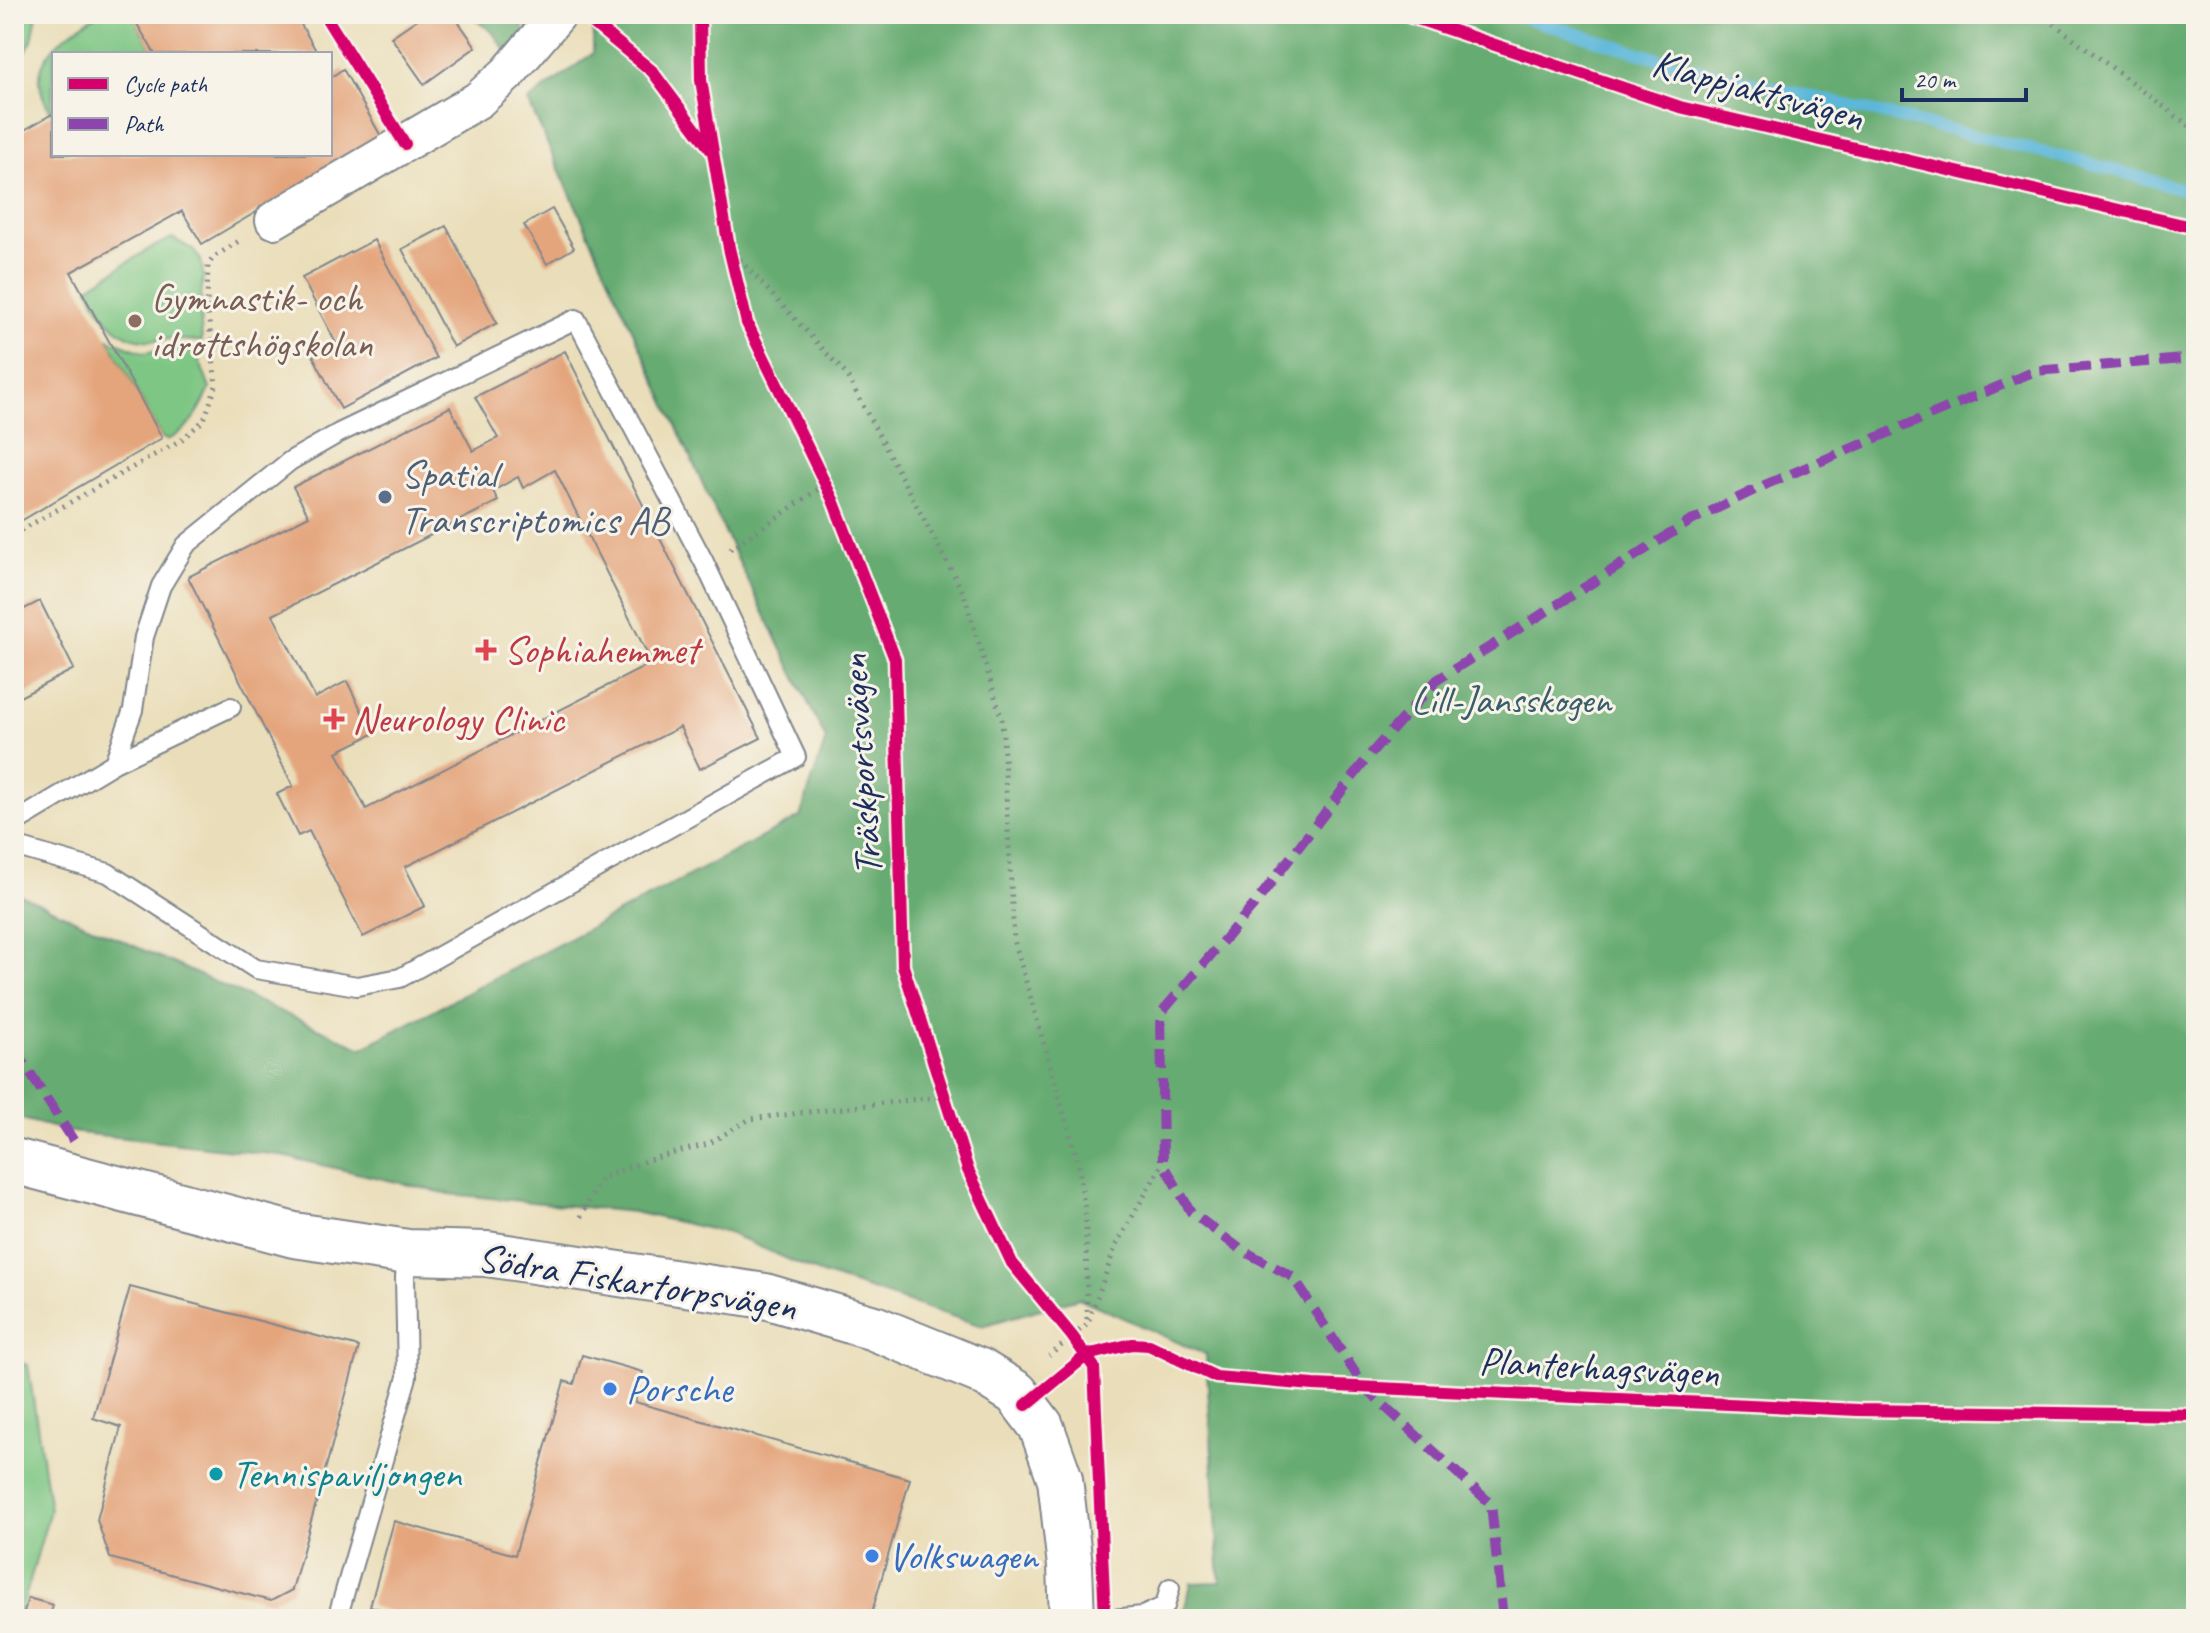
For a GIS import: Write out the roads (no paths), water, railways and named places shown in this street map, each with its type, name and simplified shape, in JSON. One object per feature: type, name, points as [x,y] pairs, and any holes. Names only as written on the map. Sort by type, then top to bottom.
[{"type":"street","points":[[274,220],[478,100],[508,73],[558,14]]},
{"type":"street","name":"Södra Fiskartorpsvägen","points":[[14,1161],[294,1235],[408,1252],[487,1254],[765,1296],[874,1328],[980,1371],[1016,1393],[1041,1426],[1060,1479],[1070,1566],[1072,1619]]},
{"type":"lane","points":[[14,846],[108,873],[256,969],[357,986],[400,978],[796,757],[704,562],[576,319],[339,433],[290,461],[186,545],[161,586],[144,637],[133,710],[114,763]]},
{"type":"lane","points":[[14,823],[114,763],[231,707]]},
{"type":"lane","points":[[342,1618],[407,1377],[405,1277],[408,1252]]},
{"type":"lane","points":[[1112,1619],[1143,1616],[1165,1606],[1170,1588]]},
{"type":"waterway","points":[[1513,14],[1672,63],[2096,165],[2196,193]]},
{"type":"place","name":"Gymnastik- och idrottshögskolan","points":[[135,321]]},
{"type":"place","name":"Spatial Transcriptomics AB","points":[[385,497]]},
{"type":"place","name":"Sophiahemmet","points":[[486,650]]},
{"type":"place","name":"Neurology Clinic","points":[[334,719]]},
{"type":"place","name":"Porsche","points":[[610,1389]]},
{"type":"place","name":"Tennispaviljongen","points":[[216,1474]]},
{"type":"place","name":"Volkswagen","points":[[872,1556]]},
{"type":"park label","name":"Lill-Jansskogen","points":[[1511,700]]}]
